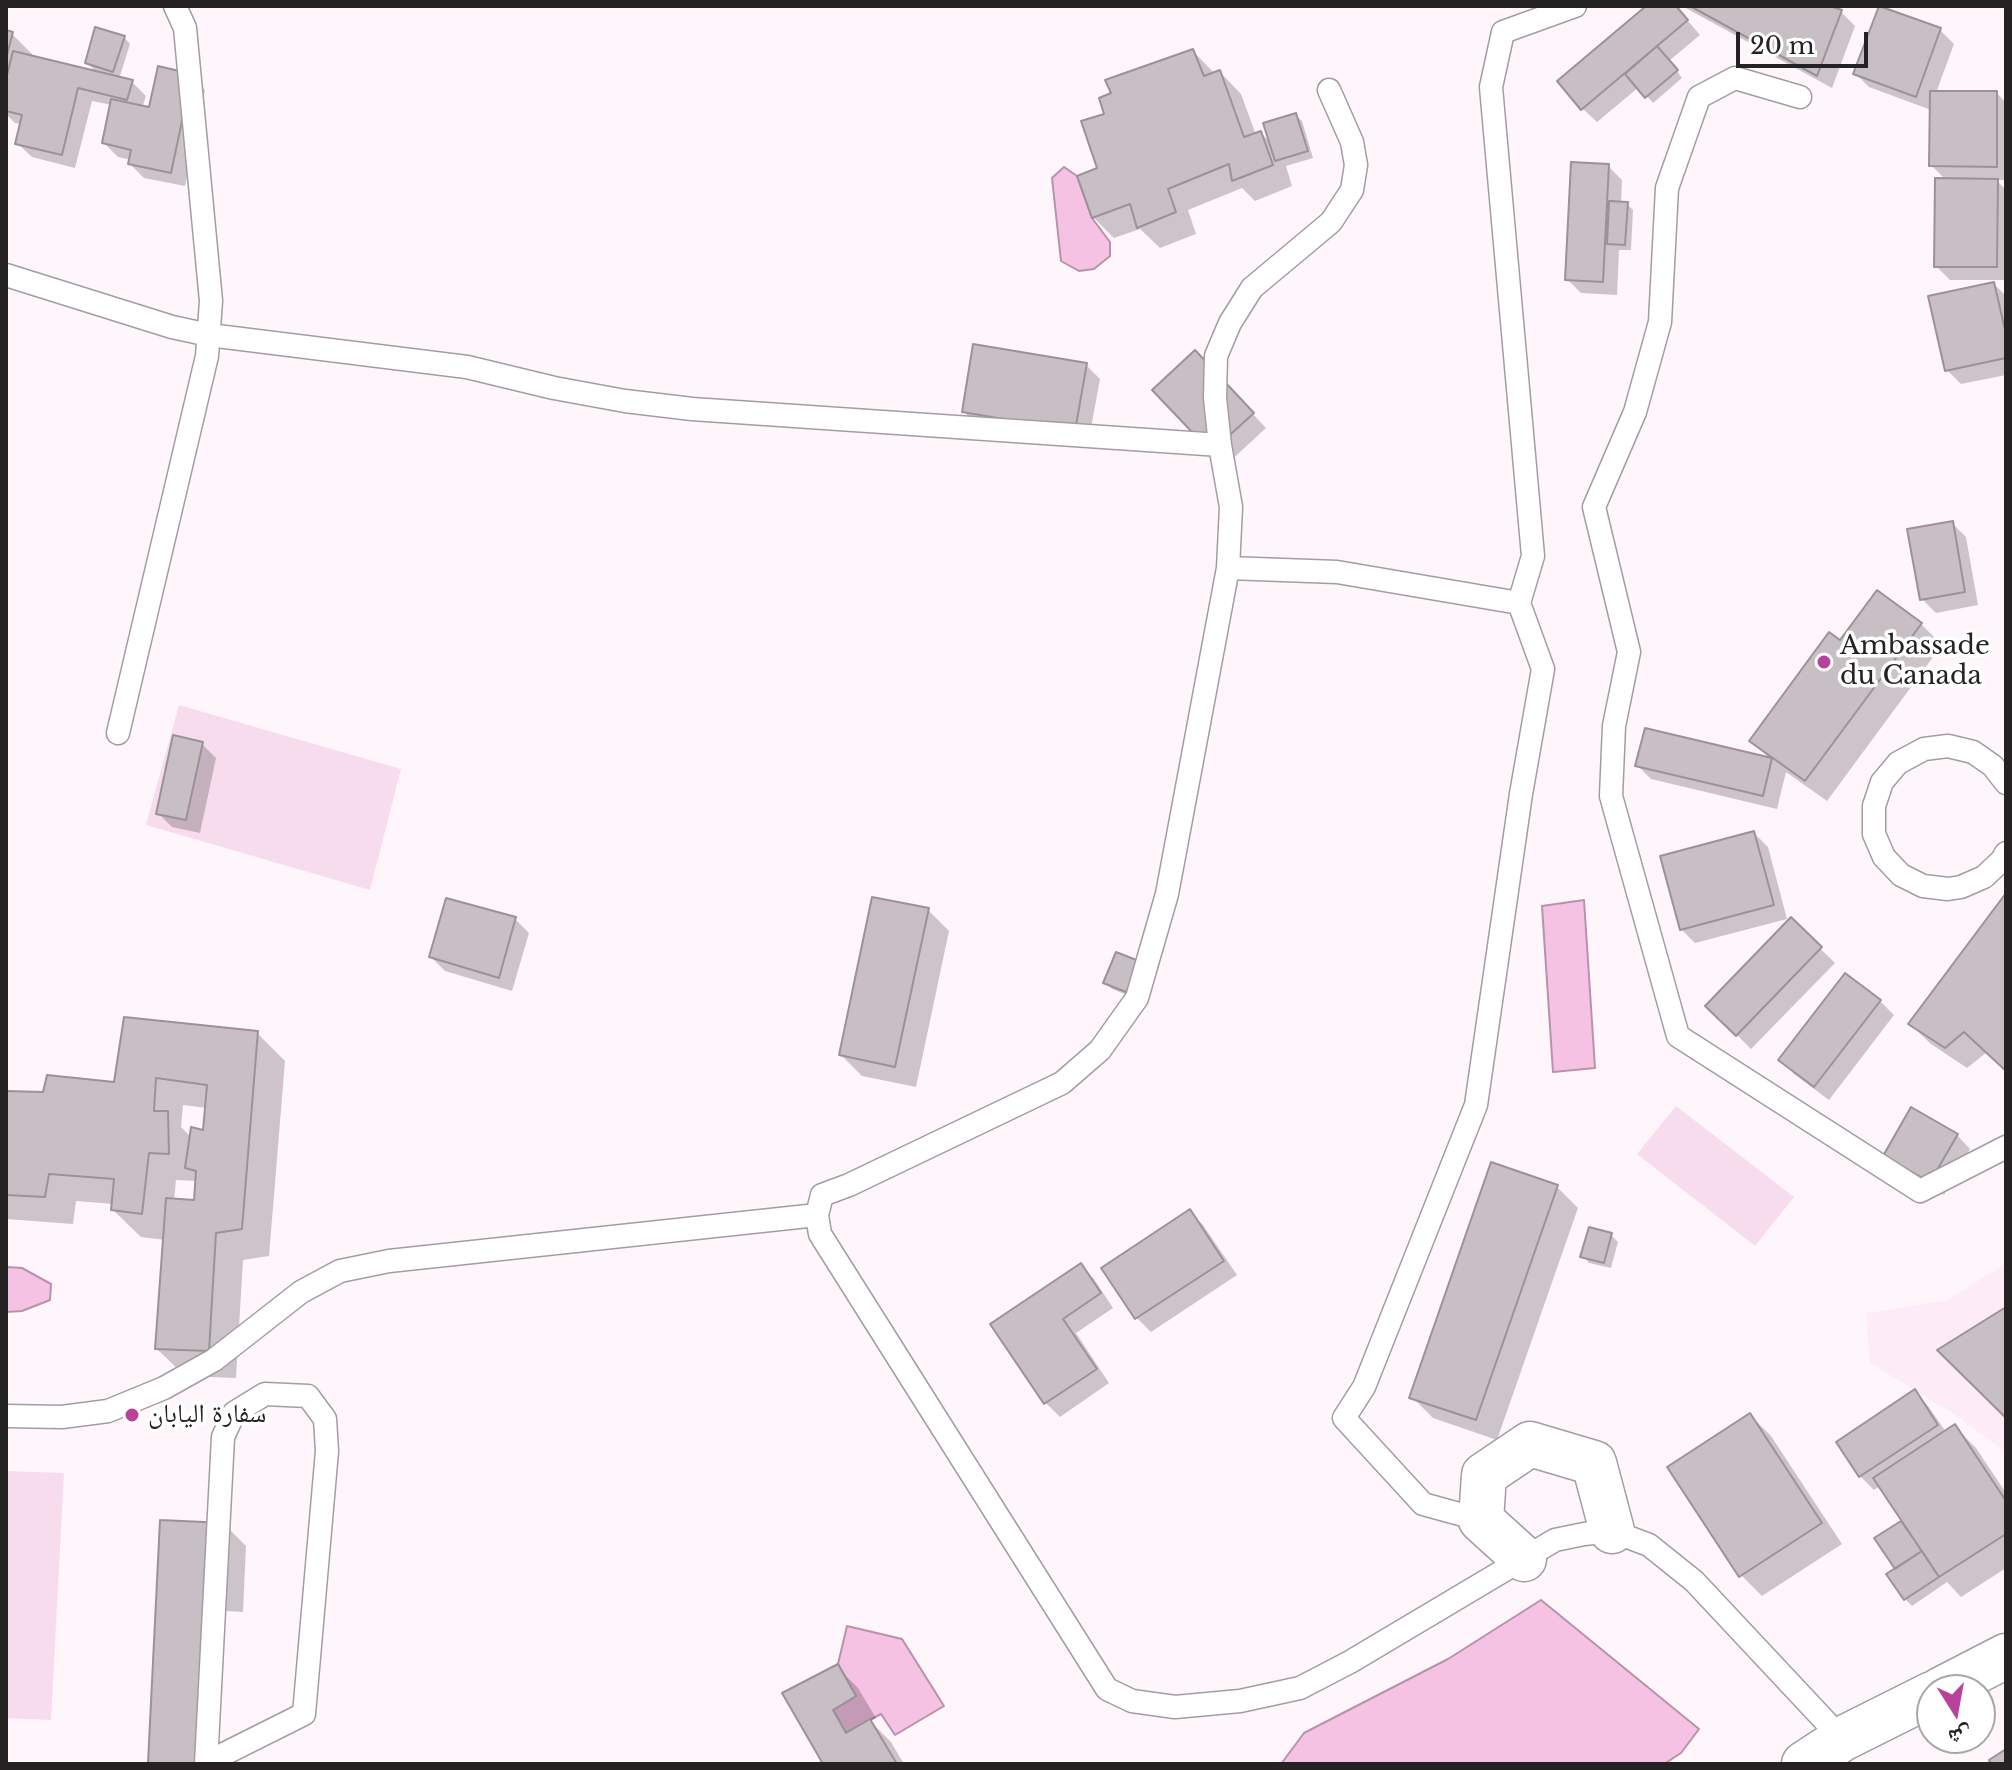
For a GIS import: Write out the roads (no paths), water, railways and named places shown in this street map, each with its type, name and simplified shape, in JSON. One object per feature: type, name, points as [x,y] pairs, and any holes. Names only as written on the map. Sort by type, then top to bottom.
[{"type":"street","points":[[1524,1559],[1481,1520],[1484,1475],[1530,1444],[1594,1463],[1612,1531]]},
{"type":"street","points":[[1971,1674],[2006,1656]]},
{"type":"street","points":[[1804,1764],[1842,1739],[1916,1702]]},
{"type":"lane","points":[[118,733],[207,356],[209,335],[211,301],[185,28],[175,6]]},
{"type":"lane","points":[[1481,1520],[1423,1504],[1344,1418],[1364,1387],[1476,1105],[1521,794],[1543,669],[1519,603],[1533,556],[1491,87],[1503,32],[1575,6]]},
{"type":"lane","points":[[1800,97],[1735,78],[1699,97],[1667,188],[1660,322],[1635,412],[1594,507],[1629,652],[1614,726],[1611,796],[1678,1036],[1920,1191],[2006,1147]]},
{"type":"lane","points":[[1329,90],[1352,142],[1356,165],[1352,190],[1331,222],[1252,288],[1230,323],[1216,356],[1215,398],[1231,507],[1228,568],[1167,894],[1137,998],[1100,1050],[1062,1083],[822,1195],[817,1215],[820,1234],[1107,1689],[1132,1701],[1175,1707],[1240,1701],[1300,1688],[1350,1662],[1555,1540],[1612,1531],[1649,1545],[1694,1581],[1842,1739]]},
{"type":"lane","points":[[6,275],[172,327],[209,335],[467,367],[596,396],[679,408],[1220,445]]},
{"type":"lane","points":[[1228,568],[1337,572],[1519,603]]},
{"type":"lane","points":[[2005,781],[1993,766],[1973,752],[1948,746],[1924,749],[1898,763],[1882,782],[1874,806],[1874,834],[1884,857],[1901,875],[1923,886],[1961,887],[1984,877],[2006,853]]},
{"type":"lane","points":[[6,1416],[62,1417],[108,1411],[164,1388],[214,1360],[301,1292],[340,1271],[389,1261],[817,1215]]},
{"type":"lane","points":[[265,1394],[308,1396],[325,1419],[327,1451],[304,1714],[206,1764],[223,1437],[234,1413],[265,1394]]},
{"type":"place","name":"Ambassade du Canada","points":[[1824,662]]},
{"type":"place","name":"سفارة اليابان","points":[[132,1415]]}]
